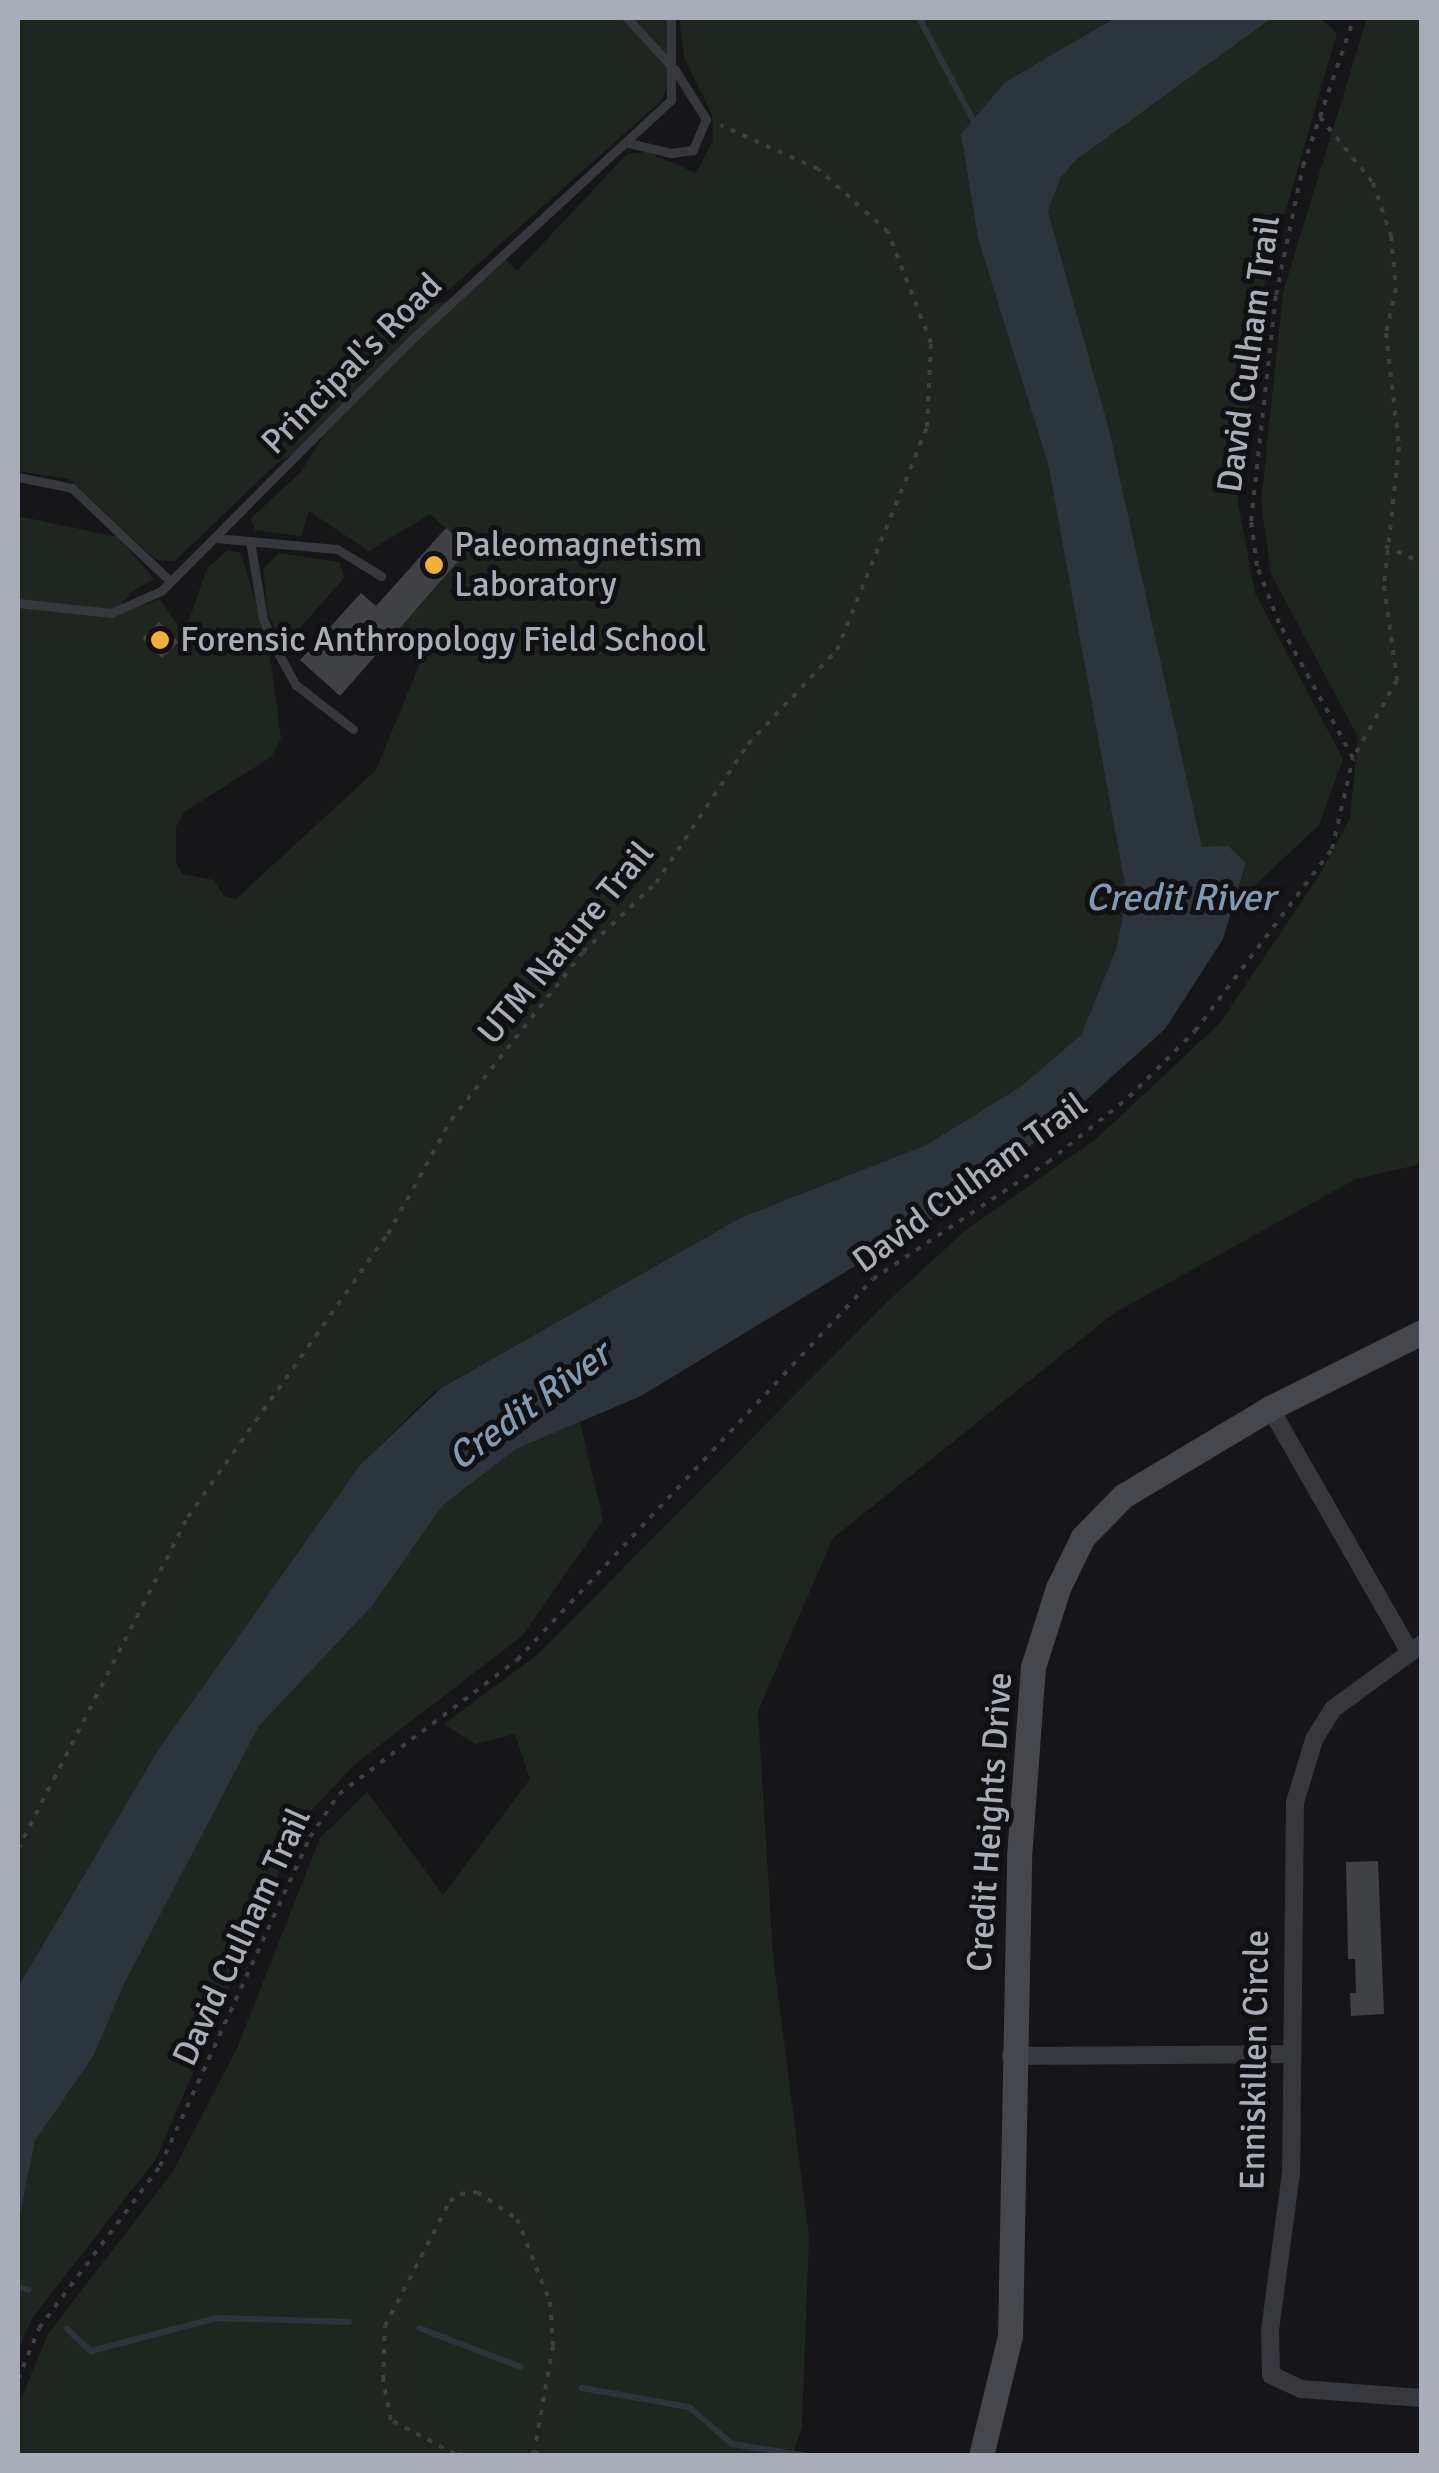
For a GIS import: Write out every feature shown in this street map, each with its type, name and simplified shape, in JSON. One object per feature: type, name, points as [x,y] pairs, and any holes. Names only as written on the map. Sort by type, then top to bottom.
[{"type":"street","name":"Credit Heights Drive","points":[[981,2456],[1010,2336],[1011,2056],[1033,1667],[1058,1588],[1083,1538],[1123,1496],[1270,1408],[1422,1332]]},
{"type":"street","points":[[1270,1408],[1415,1648]]},
{"type":"street","name":"Enniskillen Circle","points":[[1415,1648],[1333,1709],[1301,1776],[1289,1873],[1290,2174],[1271,2375],[1301,2389],[1422,2398]]},
{"type":"street","points":[[1011,2056],[1291,2054]]},
{"type":"lane","points":[[627,18],[676,70],[706,120],[693,150],[672,153],[629,143]]},
{"type":"lane","points":[[672,18],[676,70]]},
{"type":"lane","name":"Principal's Road","points":[[18,603],[111,612],[170,582],[412,339],[629,143],[671,100],[676,70]]},
{"type":"lane","points":[[18,477],[72,488],[170,582]]},
{"type":"lane","points":[[216,538],[338,549],[381,576]]},
{"type":"lane","points":[[250,541],[263,619],[278,653],[296,685],[354,729]]},
{"type":"path","name":"David Culham Trail","points":[[18,2380],[39,2328],[160,2166],[310,1837],[339,1794],[517,1660],[873,1279],[1048,1162],[1195,1031],[1332,850],[1353,758],[1279,623],[1257,566],[1251,521],[1276,296],[1320,117],[1354,18]]},
{"type":"path","points":[[1320,117],[1373,184],[1391,236],[1396,288],[1386,333],[1400,448],[1385,546],[1397,680],[1353,758]]},
{"type":"path","name":"UTM Nature Trail","points":[[18,1849],[188,1516],[388,1234],[451,1120],[583,952],[656,883],[748,744],[837,650],[927,427],[931,344],[888,232],[818,169],[706,120]]},
{"type":"path","points":[[1385,546],[1422,563]]},
{"type":"path","points":[[475,2456],[456,2454],[391,2420],[383,2380],[385,2326],[450,2200],[477,2192],[517,2219],[550,2302],[553,2346],[535,2455]]},
{"type":"shaded area","points":[[18,18],[667,18],[668,87],[661,101],[433,304],[449,301],[506,260],[517,271],[627,154],[647,152],[696,173],[713,141],[712,114],[684,57],[679,18],[1115,18],[1005,82],[961,134],[978,239],[1048,464],[1127,896],[1116,949],[1081,1035],[1020,1087],[926,1145],[742,1217],[435,1391],[360,1465],[158,1750],[18,1987],[18,516],[118,537],[154,579],[132,592],[112,616],[160,599],[184,635],[207,568],[228,550],[241,553],[269,648],[281,739],[271,757],[184,812],[176,827],[176,863],[182,874],[214,880],[224,896],[236,899],[376,770],[422,658],[389,618],[418,608],[469,549],[430,514],[369,551],[309,511],[301,536],[255,530],[251,518],[300,473],[323,437],[277,463],[175,561],[156,560],[69,479],[18,471]]},
{"type":"shaded area","points":[[1272,18],[1320,18],[1337,33],[1264,286],[1238,503],[1255,593],[1343,759],[1319,825],[1235,904],[1246,863],[1202,847],[1109,429],[1048,211],[1061,177],[1076,160]]},
{"type":"shaded area","points":[[1367,18],[1421,18],[1421,1164],[1356,1179],[1114,1313],[833,1538],[758,1711],[773,1955],[809,2236],[802,2428],[792,2455],[18,2456],[18,2406],[48,2334],[172,2173],[237,2048],[320,1838],[367,1792],[443,1895],[530,1779],[515,1734],[475,1744],[444,1724],[537,1655],[887,1302],[966,1230],[1096,1139],[1220,1023],[1320,874],[1350,818],[1358,737],[1271,574],[1261,502],[1283,292]]},
{"type":"shaded area","points":[[278,553],[339,562],[344,578],[285,645],[268,615],[263,569]]},
{"type":"shaded area","points":[[580,1422],[603,1520],[522,1636],[354,1765],[301,1822],[156,2159],[33,2317],[18,2349],[18,2224],[35,2141],[94,2055],[124,1984],[259,1726],[372,1606],[443,1505],[516,1449]]},
{"type":"water","name":"Credit River","points":[[1115,18],[1272,18],[1076,160],[1061,177],[1048,211],[1109,429],[1202,847],[1228,846],[1246,863],[1223,939],[1165,1029],[1057,1126],[936,1217],[641,1396],[516,1449],[443,1505],[372,1606],[259,1726],[124,1984],[94,2055],[35,2141],[18,2224],[18,1987],[158,1750],[360,1465],[441,1388],[742,1217],[926,1145],[1020,1087],[1081,1035],[1116,949],[1127,896],[1048,464],[978,239],[961,134],[1005,82]]},
{"type":"building","points":[[446,528],[469,549],[340,696],[300,660],[361,593],[376,606]]},
{"type":"building","name":"Forensic Anthropology Field School","points":[[159,622],[178,642],[162,658],[142,638]]},
{"type":"building","points":[[1378,1861],[1384,2014],[1351,2016],[1350,1993],[1356,1993],[1355,1959],[1348,1959],[1346,1862]]},
{"type":"waterway","points":[[919,18],[977,127]]},
{"type":"waterway","points":[[18,2287],[29,2290]]},
{"type":"waterway","points":[[67,2329],[91,2351],[217,2318],[349,2322]]},
{"type":"waterway","points":[[419,2328],[521,2367]]},
{"type":"waterway","points":[[582,2388],[689,2407],[732,2444],[807,2456]]},
{"type":"place","name":"Paleomagnetism Laboratory","points":[[434,565]]},
{"type":"place","name":"Forensic Anthropology Field School","points":[[160,640]]}]
